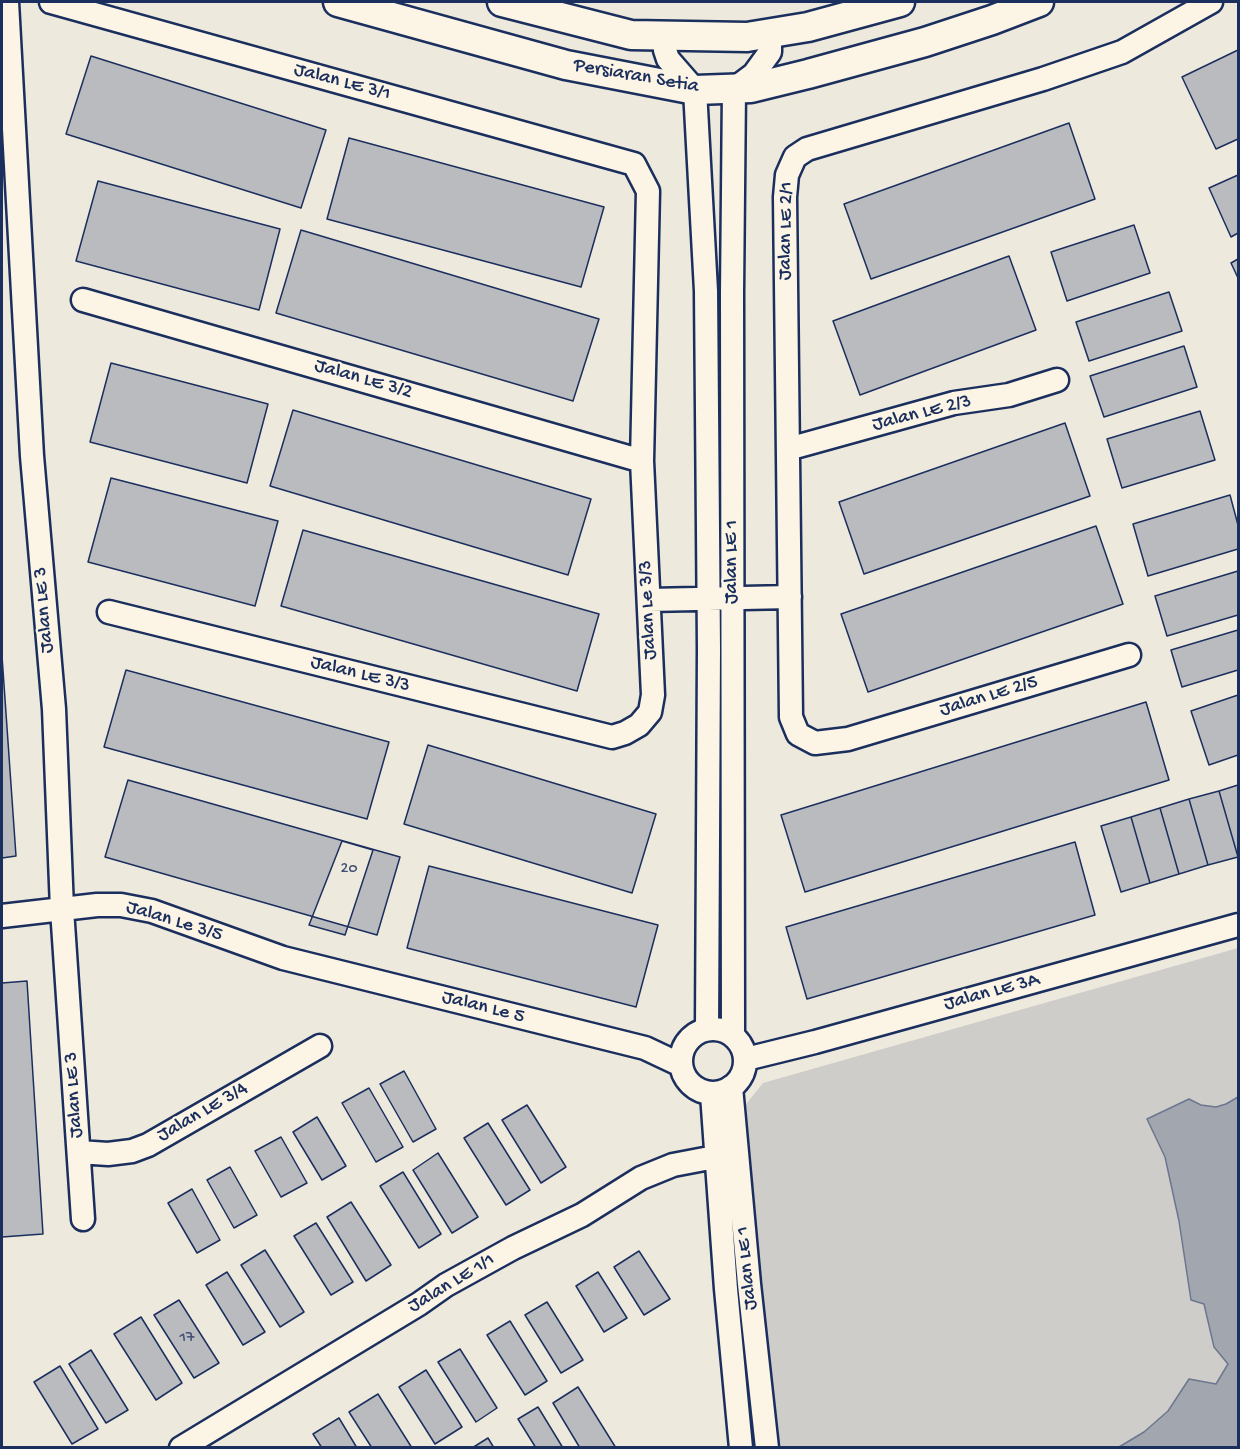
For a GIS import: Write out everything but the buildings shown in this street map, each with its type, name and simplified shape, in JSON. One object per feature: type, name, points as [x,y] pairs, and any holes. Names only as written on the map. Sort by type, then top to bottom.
[{"type":"street","name":"Jalan LE 3","points":[[7,2],[32,456],[54,709],[62,909],[83,1219]]},
{"type":"street","name":"Jalan LE 3/1","points":[[51,2],[634,164]]},
{"type":"street","name":"Persiaran Setia","points":[[338,2],[566,65],[695,90],[751,88],[925,42],[1039,2]]},
{"type":"street","name":"Persiaran Setia","points":[[502,2],[631,35],[667,37],[765,36],[900,2]]},
{"type":"street","name":"Jalan LE 2/1","points":[[848,740],[815,743],[798,734],[791,717],[785,197],[787,175],[795,157],[807,149],[1043,79],[1122,52],[1211,2]]},
{"type":"street","points":[[734,89],[754,74],[770,52],[770,45],[765,36]]},
{"type":"street","points":[[667,37],[665,50],[668,59],[695,90]]},
{"type":"street","name":"Jalan LE 1","points":[[733,1035],[734,89]]},
{"type":"street","name":"Jalan LE 1","points":[[695,90],[706,291],[709,599],[707,1029]]},
{"type":"street","name":"Jalan Le 3/3","points":[[612,737],[639,725],[650,712],[653,695],[642,460],[648,191],[634,164]]},
{"type":"street","name":"Jalan LE 3/2","points":[[83,300],[642,460]]},
{"type":"street","name":"Jalan LE 2/3","points":[[788,449],[954,403],[1009,395],[1057,380]]},
{"type":"street","points":[[649,600],[790,597]]},
{"type":"street","name":"Jalan LE 3/3","points":[[109,612],[612,737]]},
{"type":"street","name":"Jalan LE 2/5","points":[[848,740],[1129,655]]},
{"type":"street","name":"Jalan Le 3/5","points":[[2,916],[97,905],[121,905],[152,911],[283,958]]},
{"type":"street","name":"Jalan LE 3A","points":[[746,1059],[1239,925]]},
{"type":"street","name":"Jalan Le 5","points":[[283,958],[645,1048],[681,1065]]},
{"type":"street","points":[[707,1029],[721,1029],[733,1035],[742,1046],[746,1059],[744,1072],[737,1083],[721,1090],[697,1090],[686,1079],[681,1065],[683,1048],[692,1036],[707,1029]]},
{"type":"street","name":"Jalan LE 3/4","points":[[79,1152],[108,1154],[132,1151],[148,1145],[320,1046]]},
{"type":"street","name":"Jalan LE 1","points":[[721,1090],[714,1118],[726,1156],[767,1448]]},
{"type":"street","name":"Jalan LE 1","points":[[726,1156],[741,1448]]},
{"type":"street","name":"Jalan LE 1/1","points":[[181,1448],[447,1285],[513,1248],[582,1215],[641,1178],[673,1165],[726,1156]]},
{"type":"shaded area","points":[[1238,948],[1238,1447],[779,1447],[754,1237],[746,1104],[763,1083]]},
{"type":"shaded area","points":[[1238,1097],[1238,1447],[1119,1447],[1144,1432],[1168,1411],[1189,1379],[1216,1384],[1228,1364],[1214,1347],[1204,1304],[1191,1300],[1179,1221],[1165,1157],[1147,1119],[1189,1099],[1201,1105],[1216,1107]]}]
